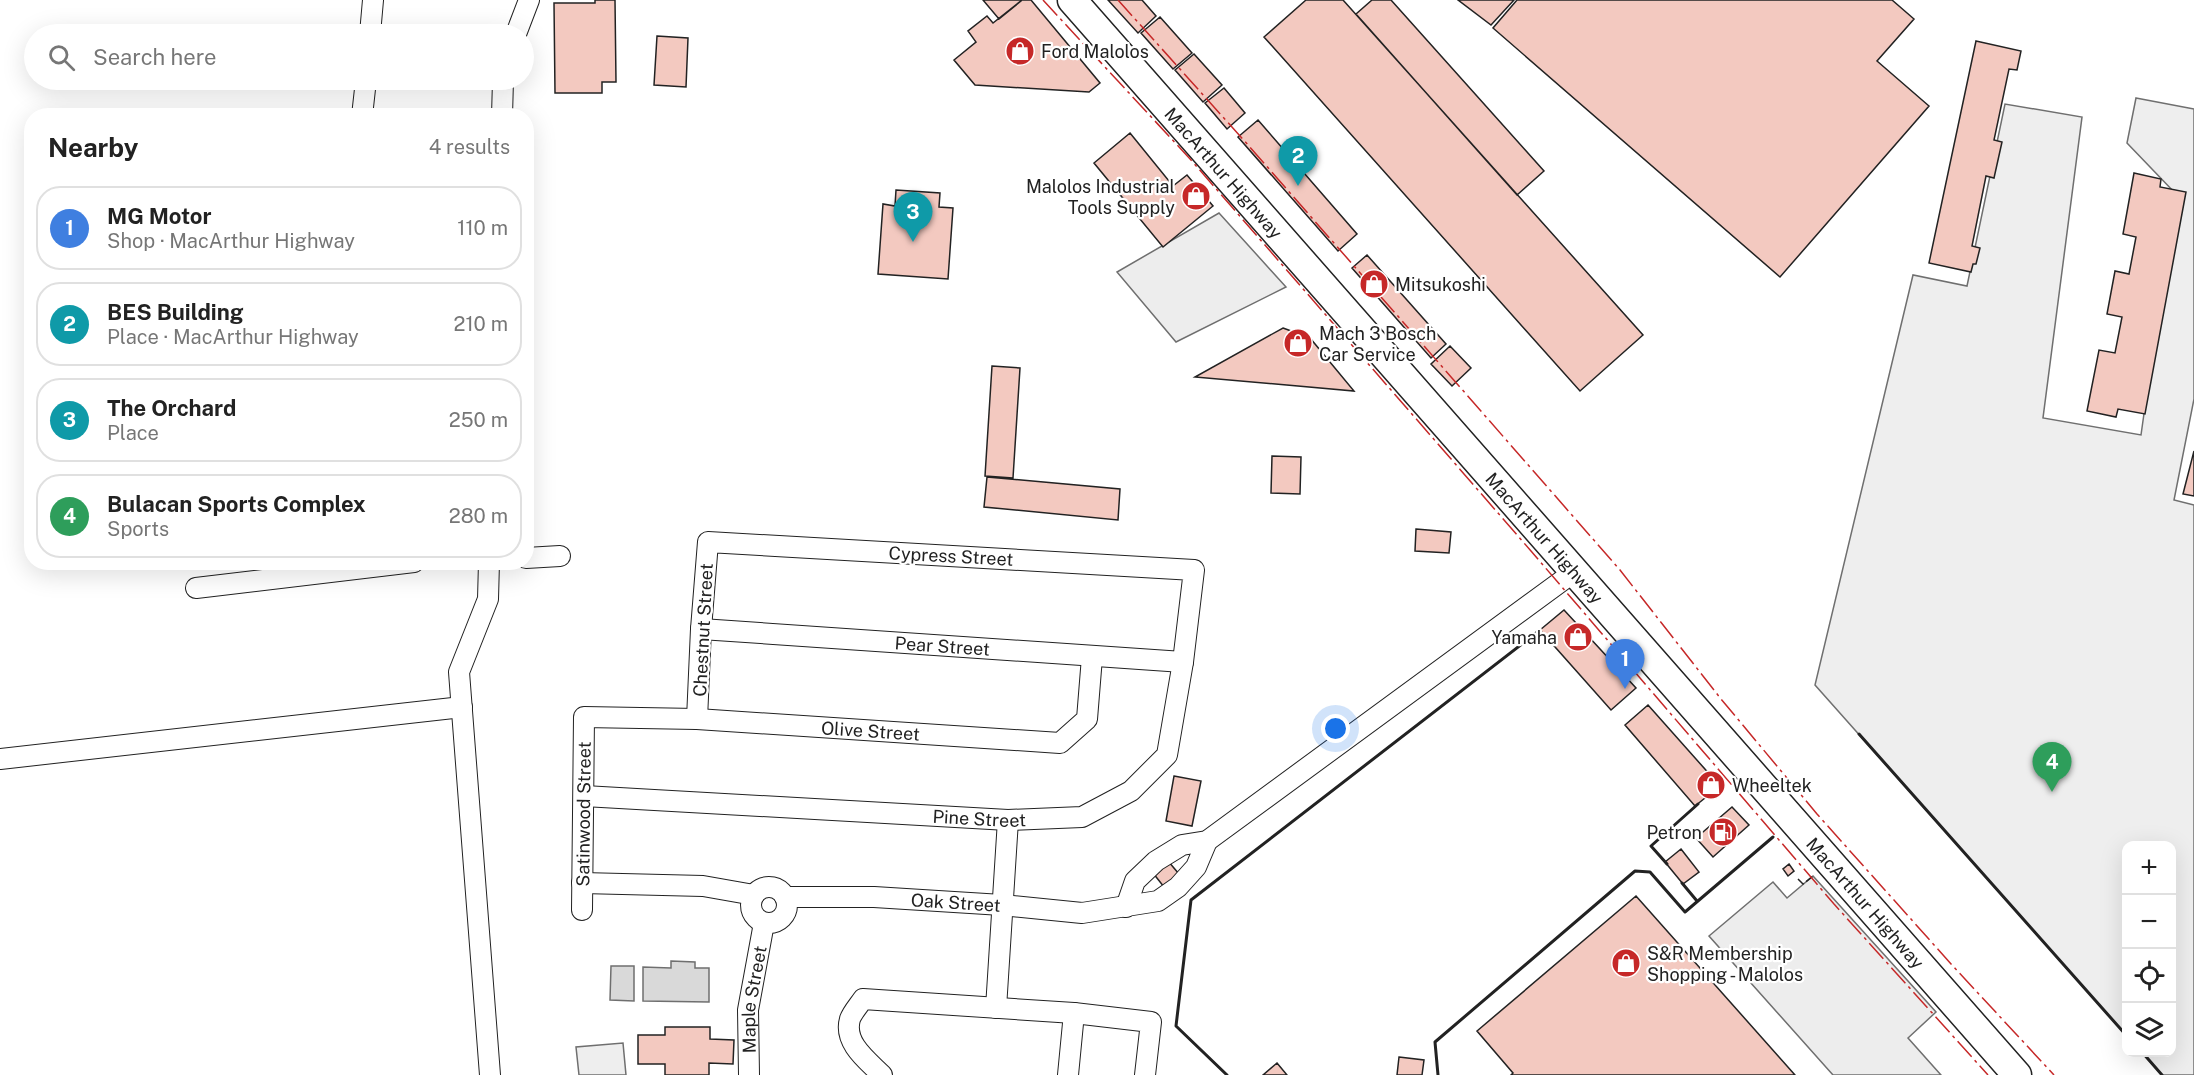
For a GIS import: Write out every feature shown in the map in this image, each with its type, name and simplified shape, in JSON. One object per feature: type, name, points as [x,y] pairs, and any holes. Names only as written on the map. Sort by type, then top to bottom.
[{"type":"highway","name":"MacArthur Highway","points":[[1072,0],[2017,1075]]},
{"type":"street","points":[[371,24],[373,0]]},
{"type":"street","points":[[520,24],[528,0]]},
{"type":"street","points":[[363,108],[365,90]]},
{"type":"street","points":[[502,108],[503,90]]},
{"type":"street","name":"Cypress Street","points":[[708,542],[1194,570]]},
{"type":"street","name":"Chestnut Street","points":[[698,719],[701,629],[708,542]]},
{"type":"street","points":[[534,558],[560,556]]},
{"type":"street","points":[[196,588],[347,570]]},
{"type":"street","points":[[489,570],[488,599],[459,672],[490,1075]]},
{"type":"street","name":"Pine Street","points":[[584,796],[1008,820],[1082,817],[1131,791],[1167,755],[1183,662],[1194,570]]},
{"type":"street","points":[[1126,907],[1135,881],[1156,861],[1182,845],[1208,841],[1574,572]]},
{"type":"street","name":"Pear Street","points":[[701,629],[1183,662]]},
{"type":"street","name":"Olive Street","points":[[584,717],[698,719],[1060,743],[1087,719],[1092,657]]},
{"type":"street","points":[[0,759],[462,707]]},
{"type":"street","name":"Satinwood Street","points":[[582,910],[584,717]]},
{"type":"street","points":[[996,1008],[1008,820]]},
{"type":"street","name":"Oak Street","points":[[785,897],[874,897],[1002,905],[1082,913],[1158,901],[1178,887],[1196,867],[1208,841]]},
{"type":"street","points":[[582,883],[703,886],[754,894]]},
{"type":"street","points":[[770,887],[781,892],[785,897],[787,904],[783,917],[777,921],[764,923],[754,916],[750,905],[754,894],[759,890],[770,887]]},
{"type":"street","name":"Maple Street","points":[[749,1075],[748,1010],[764,923]]},
{"type":"street","points":[[882,1075],[859,1052],[850,1038],[850,1020],[863,999],[1074,1014],[1151,1022],[1145,1075]]},
{"type":"street","points":[[1068,1075],[1074,1014]]},
{"type":"shaded area","points":[[2136,98],[2194,109],[2194,399],[2174,500],[2194,505],[2194,1075],[2162,1075],[2146,1057],[2176,1057],[2176,841],[2122,841],[2122,1030],[1815,685],[1913,275],[1967,286],[2005,104],[2082,117],[2043,418],[2141,435],[2175,193],[2127,143]]},
{"type":"shaded area","points":[[1219,213],[1286,287],[1176,342],[1117,272]]},
{"type":"shaded area","points":[[1813,876],[1936,1012],[1908,1038],[1941,1075],[1833,1075],[1709,936],[1773,882],[1787,898]]},
{"type":"shaded area","points":[[671,961],[695,962],[695,968],[709,968],[709,1002],[643,1001],[643,967],[671,968]]},
{"type":"shaded area","points":[[611,966],[634,966],[634,1001],[610,1000]]},
{"type":"shaded area","points":[[623,1043],[626,1075],[579,1075],[576,1047]]},
{"type":"building","points":[[595,0],[615,0],[616,82],[602,82],[602,93],[555,93],[554,3],[595,3]]},
{"type":"building","points":[[983,0],[1020,0],[1021,1],[999,19]]},
{"type":"building","name":"Ford Malolos","points":[[1022,0],[1031,0],[1100,83],[1089,92],[975,85],[954,60],[976,42],[968,31],[987,16],[993,23]]},
{"type":"building","points":[[1108,0],[1142,0],[1156,16],[1138,33]]},
{"type":"building","points":[[1306,0],[1343,0],[1643,335],[1580,391],[1264,37]]},
{"type":"building","points":[[1372,0],[1391,0],[1544,171],[1517,195],[1356,14]]},
{"type":"building","points":[[1458,0],[1514,0],[1491,25]]},
{"type":"building","points":[[1517,0],[1892,0],[1914,19],[1877,61],[1929,106],[1780,277],[1493,28]]},
{"type":"building","points":[[1160,17],[1192,53],[1173,69],[1141,33]]},
{"type":"building","points":[[657,36],[688,38],[686,87],[654,85]]},
{"type":"building","points":[[1976,41],[2021,51],[2017,70],[2009,69],[1994,140],[2002,142],[1994,178],[1986,176],[1972,246],[1980,248],[1976,264],[1973,264],[1971,272],[1929,263]]},
{"type":"building","points":[[1194,54],[1222,85],[1203,102],[1175,70]]},
{"type":"building","points":[[1224,88],[1245,113],[1227,129],[1205,103]]},
{"type":"building","points":[[1258,120],[1357,234],[1338,251],[1238,137]]},
{"type":"building","points":[[1130,133],[1173,186],[1187,175],[1213,206],[1163,247],[1094,163]]},
{"type":"building","points":[[2134,173],[2161,179],[2160,187],[2186,192],[2145,414],[2118,409],[2116,417],[2087,411],[2099,350],[2115,353],[2122,317],[2107,314],[2115,271],[2129,274],[2136,237],[2123,234]]},
{"type":"building","points":[[896,190],[940,193],[939,207],[953,208],[948,279],[878,274],[883,204],[895,206]]},
{"type":"building","points":[[1367,255],[1446,344],[1431,358],[1352,268]]},
{"type":"building","points":[[1283,328],[1310,338],[1354,391],[1195,377]]},
{"type":"building","points":[[1450,346],[1471,368],[1452,386],[1431,364]]},
{"type":"building","points":[[992,366],[1020,368],[1013,478],[985,476]]},
{"type":"building","points":[[2194,451],[2194,496],[2183,494]]},
{"type":"building","points":[[1272,456],[1301,457],[1300,494],[1271,493]]},
{"type":"building","points":[[987,477],[1120,489],[1118,520],[984,507]]},
{"type":"building","points":[[1416,529],[1451,532],[1449,553],[1415,551]]},
{"type":"building","points":[[1564,610],[1636,688],[1611,710],[1540,630]]},
{"type":"building","points":[[1648,705],[1720,786],[1695,806],[1625,725]]},
{"type":"building","points":[[1174,776],[1201,781],[1192,826],[1166,821]]},
{"type":"building","name":"Petron","points":[[1732,807],[1749,825],[1713,857],[1696,838]]},
{"type":"building","points":[[1681,849],[1699,872],[1683,884],[1665,862]]},
{"type":"building","points":[[1168,861],[1179,874],[1164,887],[1153,873]]},
{"type":"building","points":[[1789,864],[1794,871],[1788,876],[1783,869]]},
{"type":"building","name":"S&R Membership Shopping - Malolos","points":[[1636,896],[1795,1075],[1511,1075],[1513,1073],[1477,1031]]},
{"type":"building","points":[[665,1027],[710,1027],[710,1039],[734,1040],[733,1064],[709,1063],[709,1075],[665,1075],[665,1064],[638,1064],[638,1035],[665,1035]]},
{"type":"building","points":[[1399,1057],[1424,1060],[1422,1075],[1397,1075]]},
{"type":"building","points":[[1277,1063],[1287,1075],[1263,1075]]},
{"type":"fence","points":[[1798,879],[1803,884],[1813,876]]},
{"type":"wall","points":[[1227,1075],[1176,1026],[1191,900],[1540,630]]},
{"type":"wall","points":[[1859,734],[2122,1030]]},
{"type":"wall","points":[[1667,864],[1651,846],[1698,804]]},
{"type":"wall","points":[[1438,1075],[1435,1042],[1635,871],[1650,872],[1685,912],[1773,837]]},
{"type":"wall","points":[[1682,883],[1697,901]]},
{"type":"wall","points":[[2146,1057],[2162,1075]]},
{"type":"power","points":[[1043,0],[1191,160],[1834,904],[1988,1075]]},
{"type":"power","points":[[1118,0],[1249,146],[1620,570],[1721,699],[1817,814],[2054,1075]]},
{"type":"place","name":"Ford Malolos","points":[[1020,51]]},
{"type":"place","name":"BES Building","points":[[1298,186]]},
{"type":"place","name":"Malolos Industrial Tools Supply","points":[[1196,196]]},
{"type":"place","name":"The Orchard","points":[[913,242]]},
{"type":"place","name":"Mitsukoshi","points":[[1374,284]]},
{"type":"place","name":"Mach 3 Bosch Car Service","points":[[1298,343]]},
{"type":"place","name":"Yamaha","points":[[1578,637]]},
{"type":"place","name":"MG Motor","points":[[1625,689]]},
{"type":"place","name":"Wheeltek","points":[[1711,785]]},
{"type":"place","name":"Bulacan Sports Complex","points":[[2052,792]]},
{"type":"place","name":"Petron","points":[[1723,832]]},
{"type":"place","name":"S&R Membership Shopping - Malolos","points":[[1626,963]]}]
